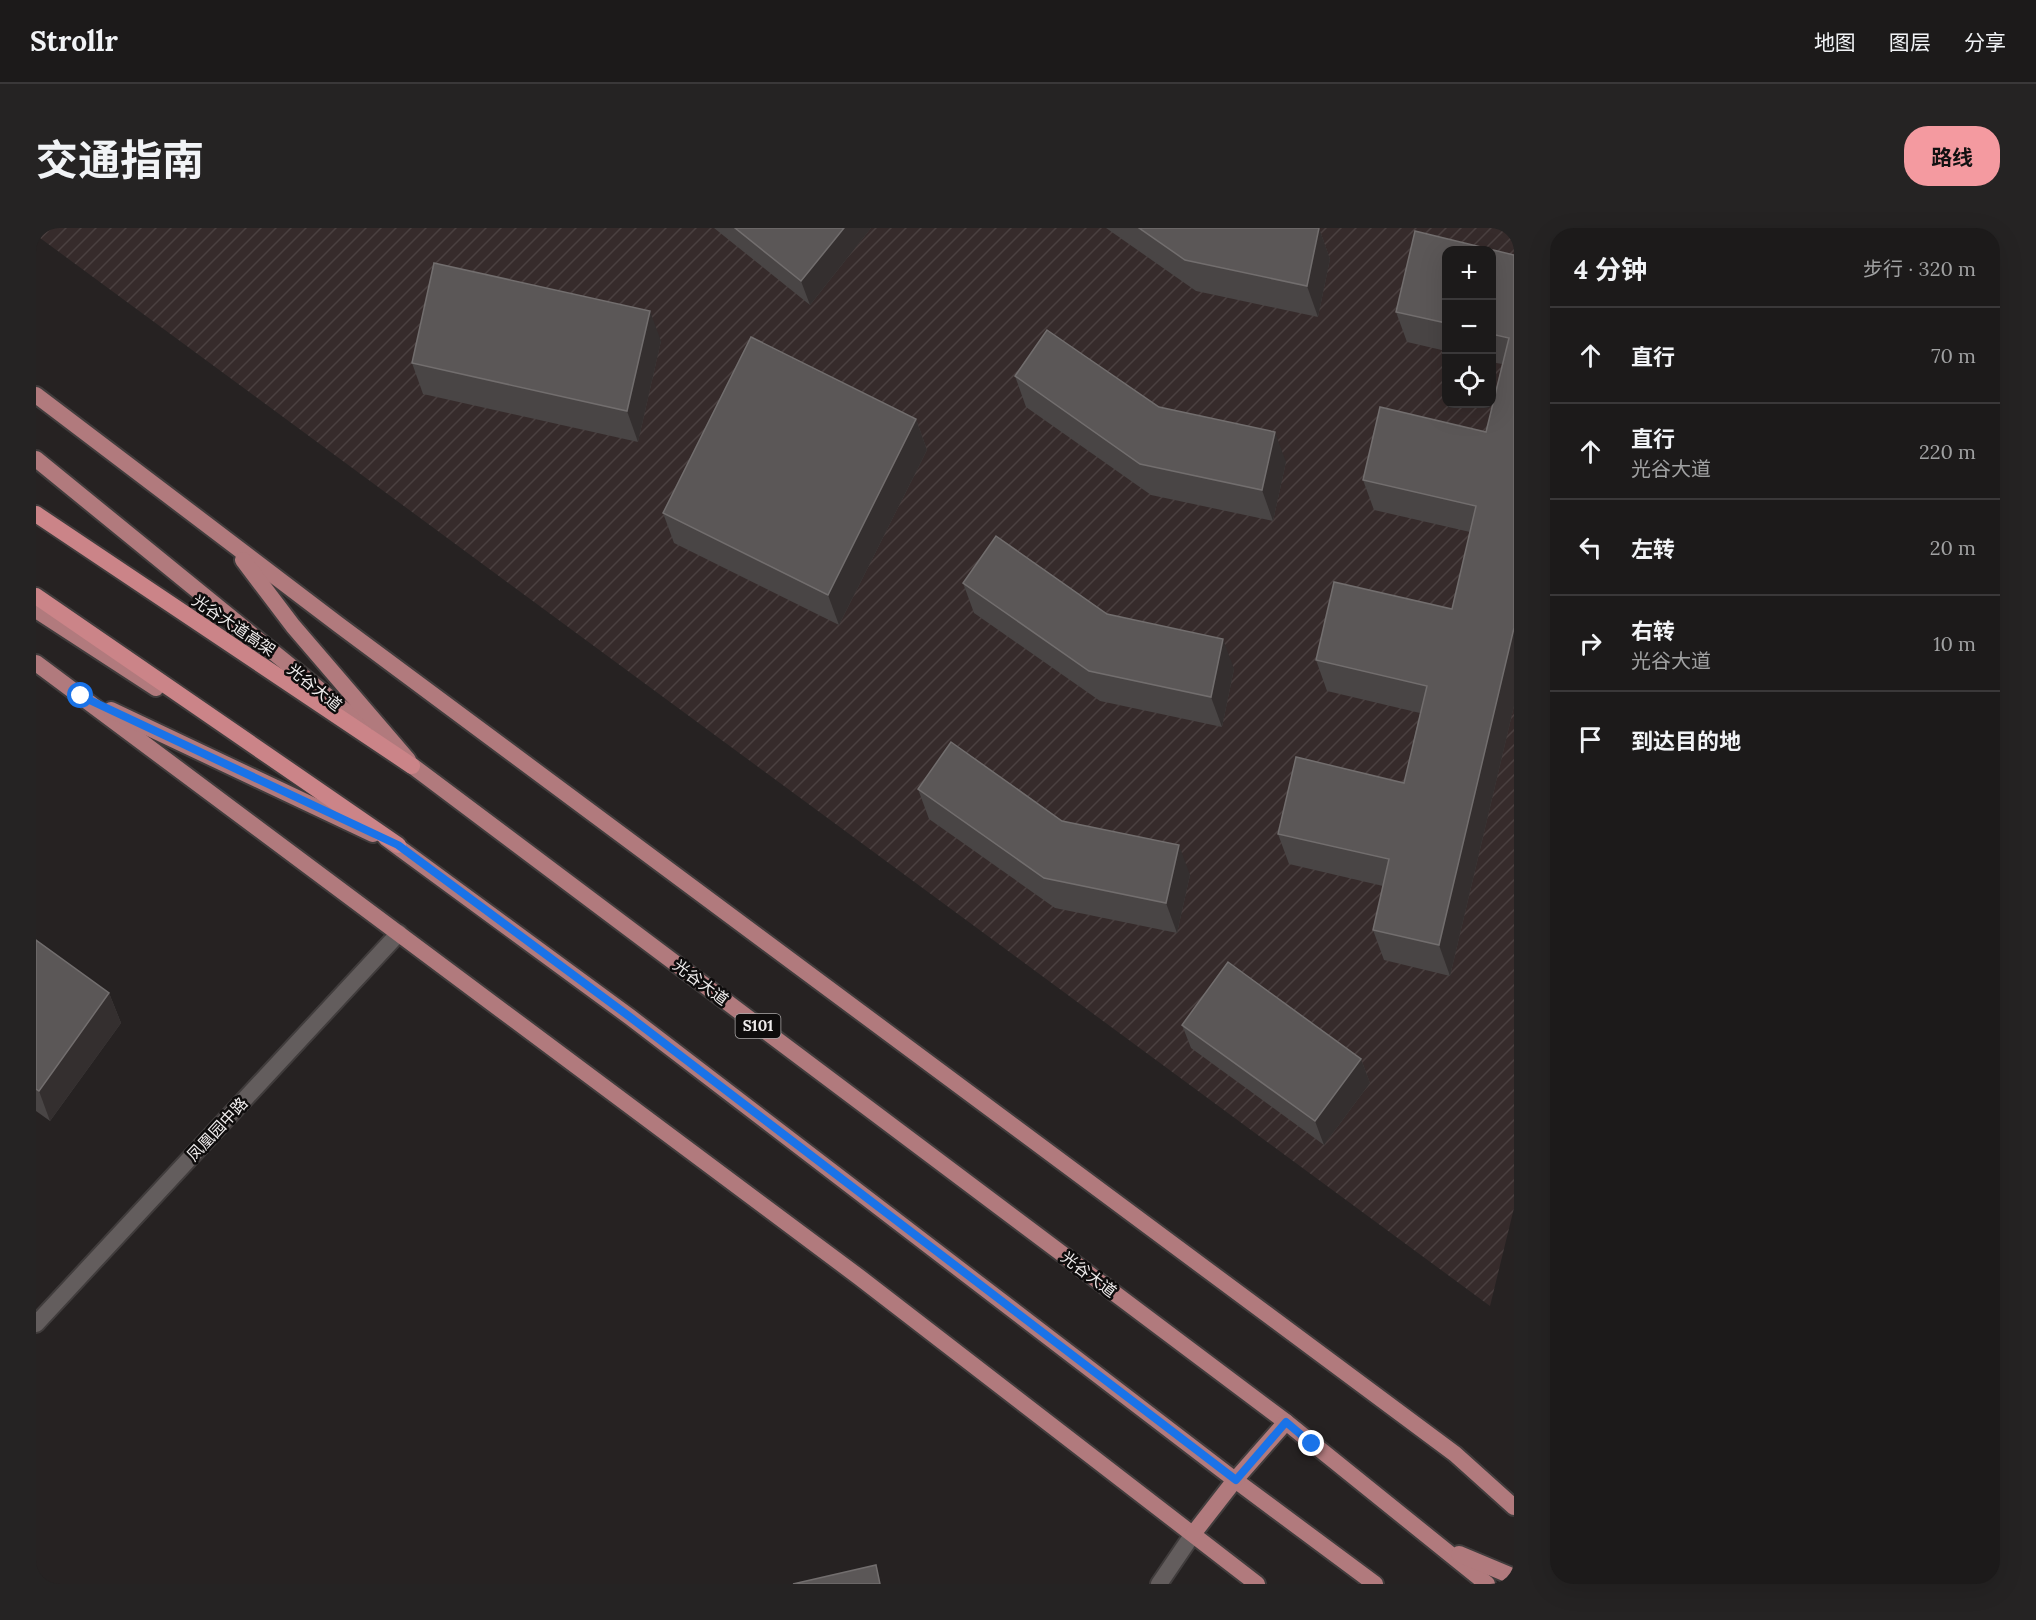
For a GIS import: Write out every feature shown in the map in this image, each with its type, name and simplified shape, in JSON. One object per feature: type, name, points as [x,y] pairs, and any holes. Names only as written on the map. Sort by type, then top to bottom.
[{"type":"highway","name":"光谷大道高架","points":[[36,514],[412,765]]},
{"type":"highway","points":[[36,596],[398,845]]},
{"type":"main road","points":[[36,395],[1455,1454],[1514,1507]]},
{"type":"main road","name":"光谷大道","points":[[36,459],[412,765],[1286,1422],[1487,1584]]},
{"type":"main road","points":[[230,542],[293,626],[412,765]]},
{"type":"main road","points":[[36,610],[398,845],[630,1017],[1375,1584]]},
{"type":"main road","points":[[36,663],[860,1277],[1257,1584]]},
{"type":"main road","points":[[81,696],[398,845]]},
{"type":"main road","points":[[1193,1534],[1286,1422]]},
{"type":"main road","name":"S101","points":[[1441,1547],[1514,1577]]},
{"type":"main road","points":[[1352,1567],[1371,1584]]},
{"type":"street","name":"凤凰园中路","points":[[36,1324],[399,933]]},
{"type":"street","points":[[1159,1584],[1193,1534]]},
{"type":"shaded area","points":[[36,228],[1514,228],[1514,1208],[1490,1306],[36,235]]},
{"type":"building","points":[[735,228],[844,228],[801,281]]},
{"type":"building","points":[[1139,228],[1319,228],[1307,286],[1185,260]]},
{"type":"building","points":[[1415,231],[1477,246],[1442,246],[1442,322],[1396,312]]},
{"type":"building","points":[[1496,251],[1514,255],[1514,628],[1439,945],[1373,930],[1389,859],[1278,834],[1296,757],[1404,783],[1427,686],[1316,660],[1334,582],[1452,609],[1476,506],[1363,480],[1380,407],[1486,432],[1492,408],[1496,408],[1496,391],[1509,338],[1496,335]]},
{"type":"building","points":[[434,263],[650,311],[627,411],[412,363]]},
{"type":"building","points":[[1047,330],[1159,407],[1275,432],[1262,490],[1140,464],[1015,376]]},
{"type":"building","points":[[751,337],[916,419],[828,595],[663,513]]},
{"type":"building","points":[[996,536],[1107,614],[1223,639],[1211,697],[1089,671],[963,583]]},
{"type":"building","points":[[951,742],[1062,821],[1179,845],[1166,903],[1044,878],[918,789]]},
{"type":"building","points":[[36,940],[109,993],[39,1091],[36,1089]]},
{"type":"building","points":[[1228,962],[1361,1059],[1315,1121],[1182,1025]]},
{"type":"building","points":[[876,1565],[880,1584],[793,1584]]},
{"type":"route","points":[[81,696],[398,845],[630,1017],[1236,1480],[1286,1422],[1312,1444]]}]
